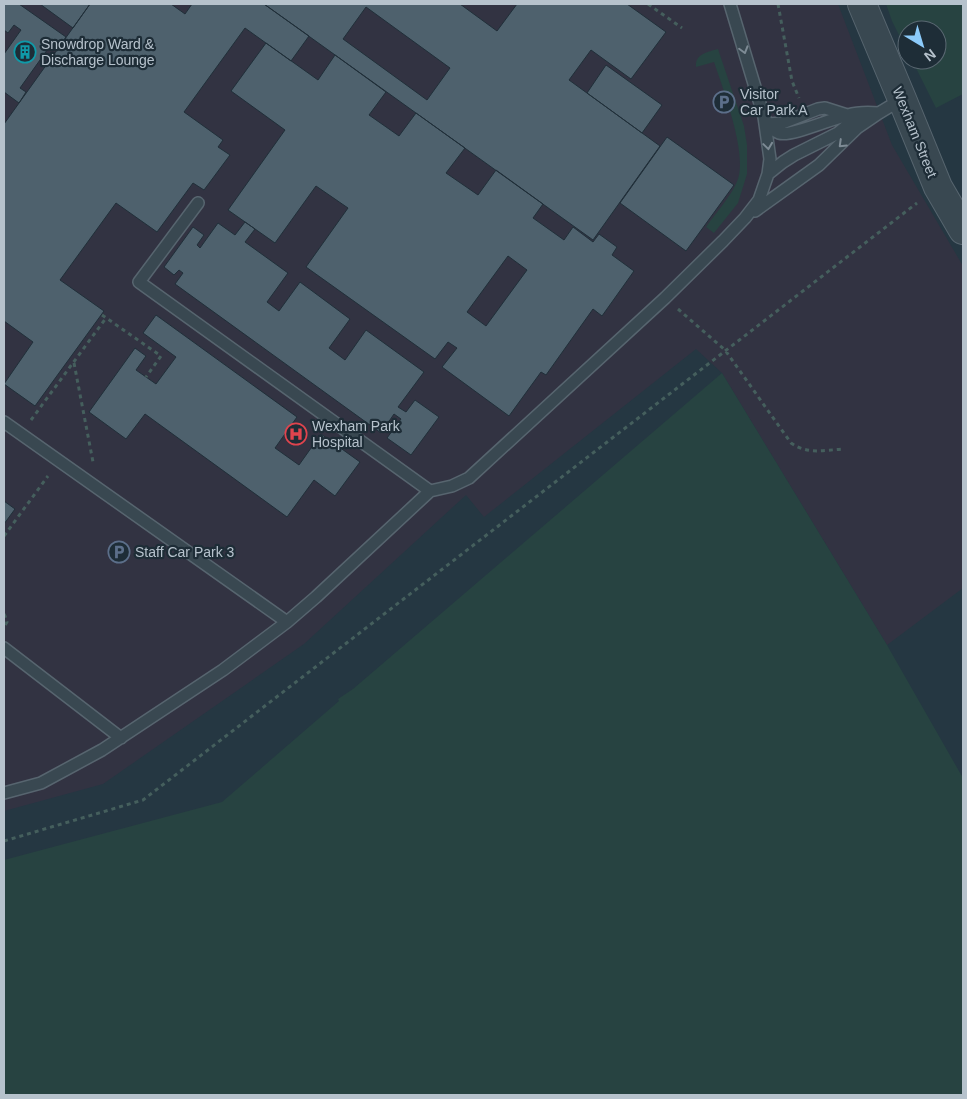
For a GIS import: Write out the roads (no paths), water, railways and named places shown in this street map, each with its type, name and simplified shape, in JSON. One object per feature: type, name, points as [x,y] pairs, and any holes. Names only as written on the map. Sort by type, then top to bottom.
[{"type":"street","name":"Wexham Street","points":[[862,4],[938,187],[963,230]]},
{"type":"lane","points":[[4,793],[41,783],[102,750],[223,670],[287,622],[430,491],[452,486],[469,478],[665,298],[745,218],[759,200],[768,174],[770,158],[766,121],[730,4]]},
{"type":"lane","points":[[745,218],[819,165],[857,128],[902,99]]},
{"type":"lane","points":[[766,121],[782,123],[825,108],[847,115]]},
{"type":"lane","points":[[766,121],[779,133],[788,133],[847,115],[863,112],[879,113]]},
{"type":"lane","points":[[768,174],[794,155],[838,133],[863,112]]},
{"type":"lane","points":[[198,203],[139,282],[430,491]]},
{"type":"lane","points":[[4,422],[287,622]]},
{"type":"lane","points":[[4,648],[121,738]]},
{"type":"place","name":"Snowdrop Ward & Discharge Lounge","points":[[25,52]]},
{"type":"place","name":"Visitor Car Park A","points":[[724,102]]},
{"type":"place","name":"Wexham Park Hospital","points":[[296,434]]},
{"type":"place","name":"Staff Car Park 3","points":[[119,552]]}]
